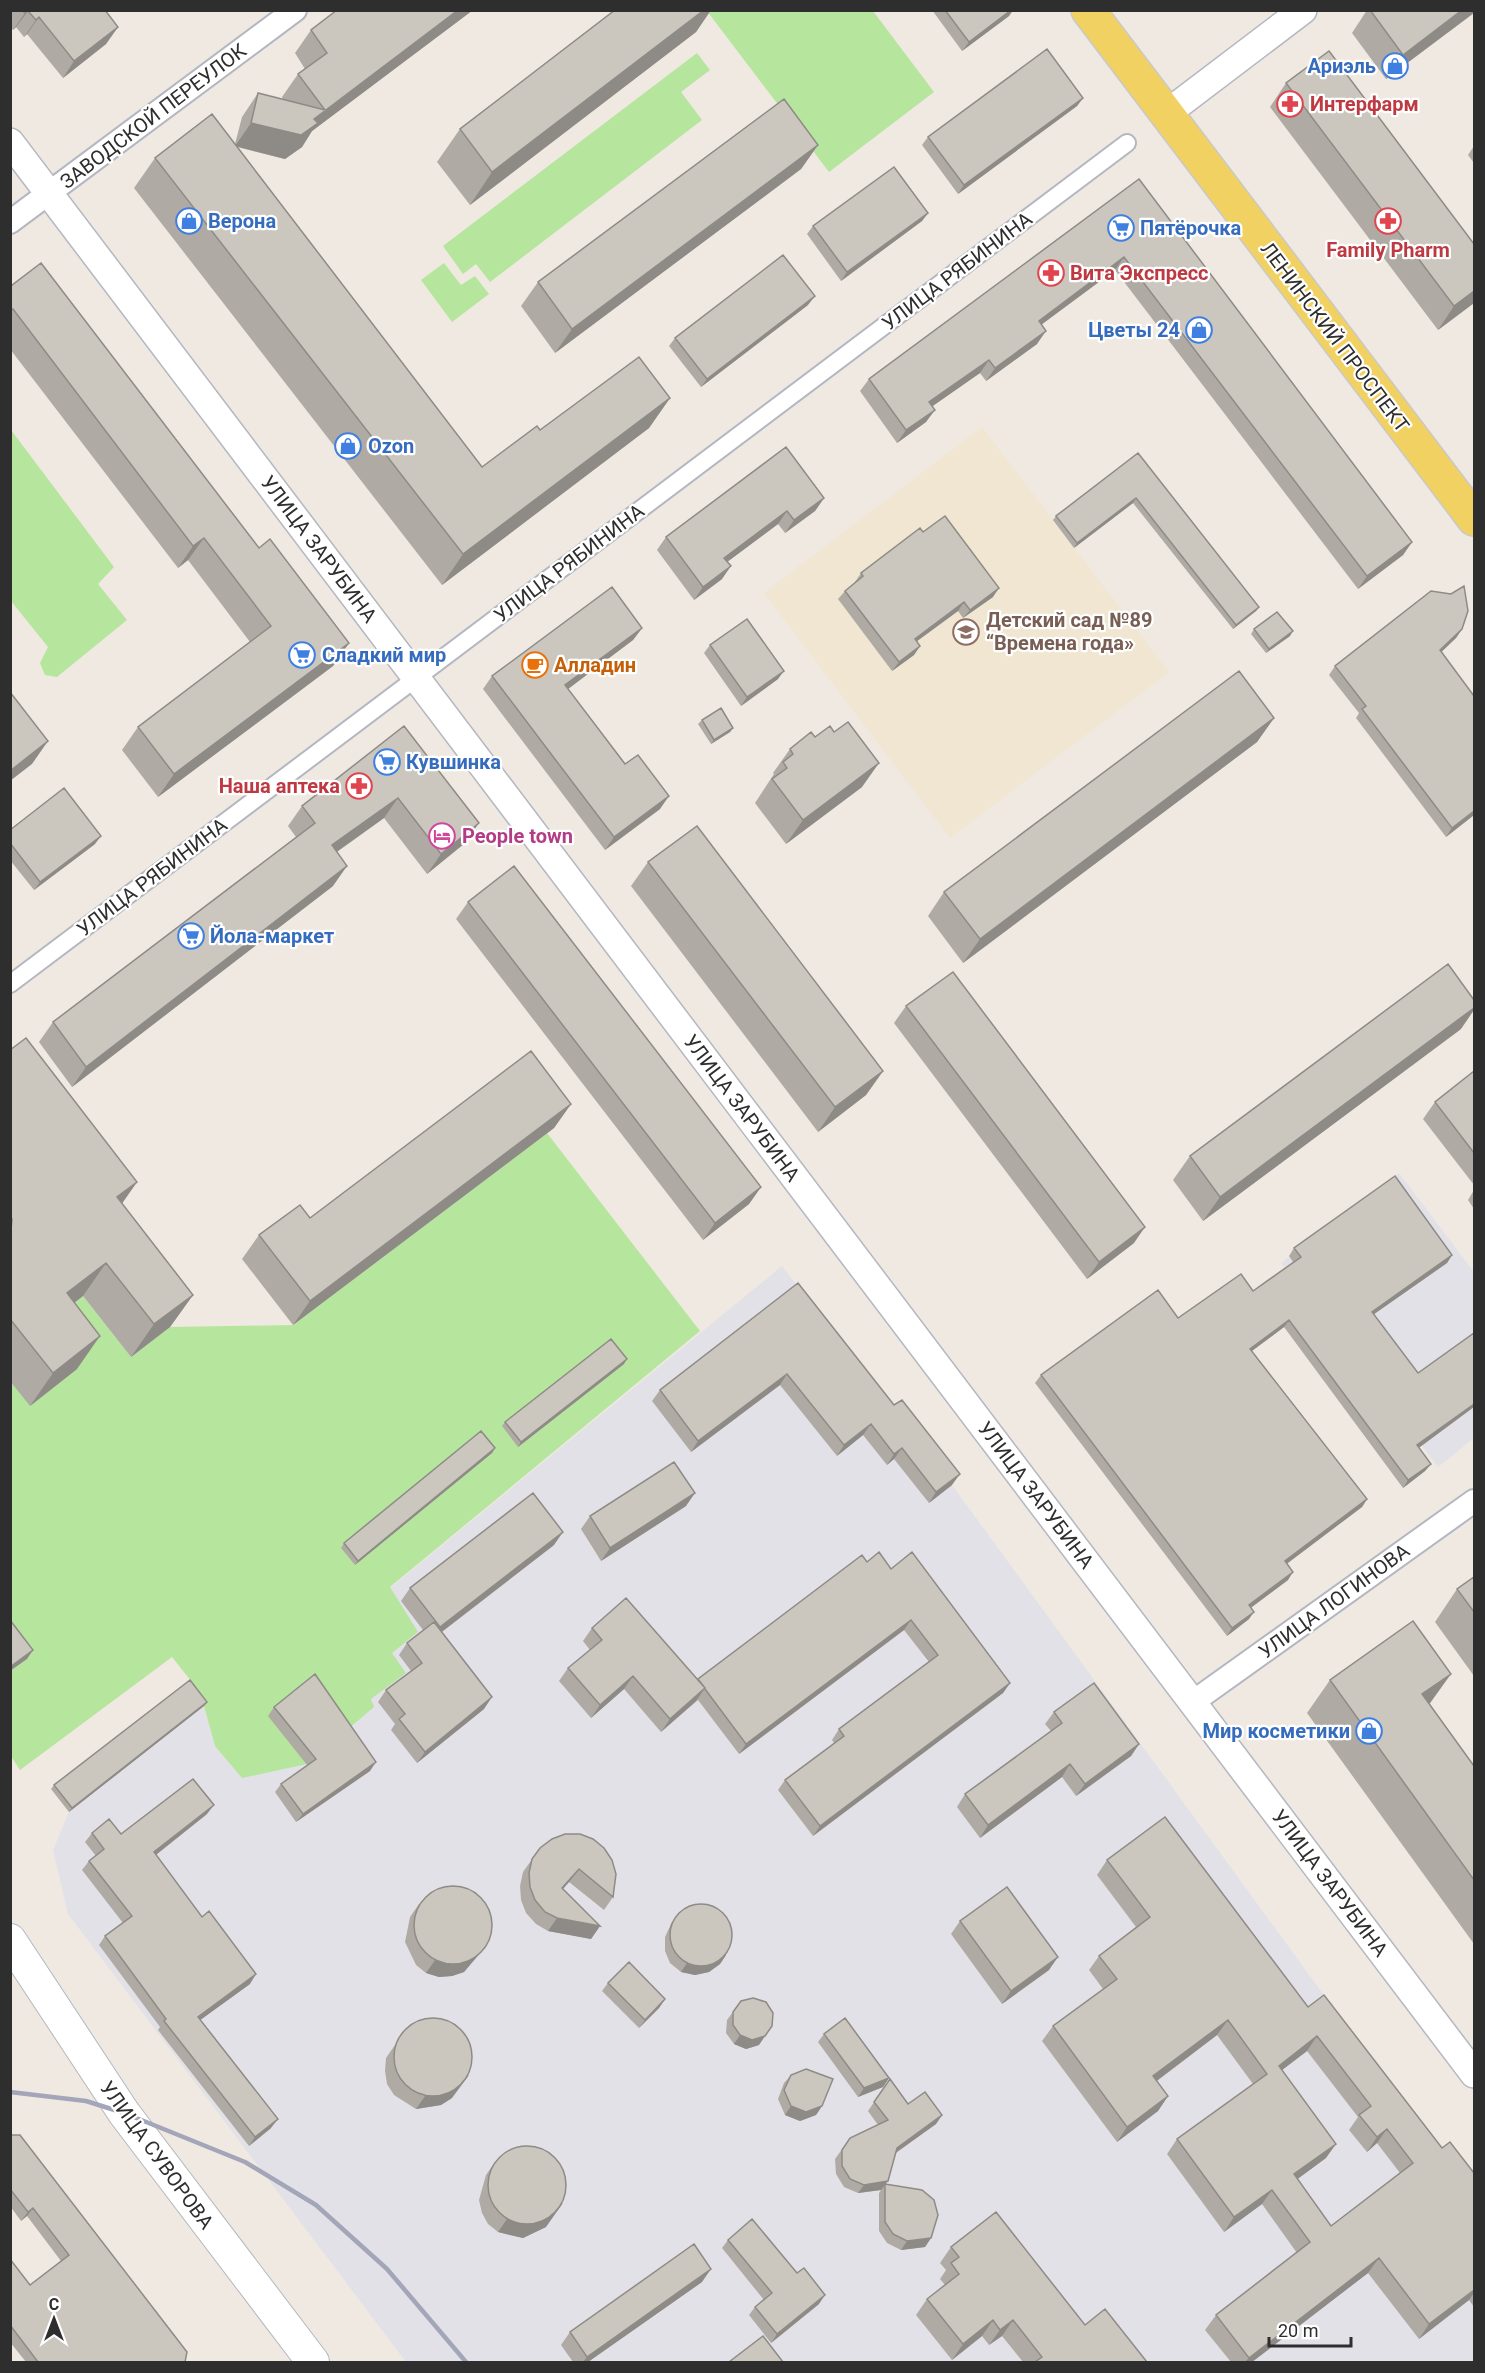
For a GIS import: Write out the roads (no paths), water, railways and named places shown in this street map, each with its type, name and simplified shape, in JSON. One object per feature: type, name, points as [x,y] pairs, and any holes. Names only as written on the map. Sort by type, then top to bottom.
[{"type":"main road","name":"ЛЕНИНСКИЙ ПРОСПЕКТ","points":[[1088,10],[1474,519]]},
{"type":"main road","name":"УЛИЦА СУВОРОВА","points":[[10,1940],[124,2113],[313,2362]]},
{"type":"street","name":"ЗАВОДСКОЙ ПЕРЕУЛОК","points":[[10,222],[295,10]]},
{"type":"street","points":[[1166,114],[1303,10]]},
{"type":"street","name":"УЛИЦА ЗАРУБИНА","points":[[10,142],[1474,2074]]},
{"type":"street","name":"УЛИЦА РЯБИНИНА","points":[[10,984],[1127,143]]},
{"type":"street","name":"УЛИЦА ЛОГИНОВА","points":[[1193,1702],[1474,1500]]},
{"type":"railway","points":[[10,2092],[86,2101],[124,2113],[245,2162],[316,2205],[387,2269],[466,2362]]},
{"type":"place","name":"Ариэль","points":[[1395,66]]},
{"type":"place","name":"Интерфарм","points":[[1290,104]]},
{"type":"place","name":"Верона","points":[[189,221]]},
{"type":"place","name":"Family Pharm","points":[[1388,221]]},
{"type":"place","name":"Пятёрочка","points":[[1121,228]]},
{"type":"place","name":"Вита Экспресс","points":[[1051,273]]},
{"type":"place","name":"Цветы 24","points":[[1199,330]]},
{"type":"place","name":"Ozon","points":[[348,446]]},
{"type":"place","name":"Детский сад №89 “Времена года»","points":[[966,632]]},
{"type":"place","name":"Сладкий мир","points":[[302,655]]},
{"type":"place","name":"Алладин","points":[[535,665]]},
{"type":"place","name":"Кувшинка","points":[[387,762]]},
{"type":"place","name":"Наша аптека","points":[[359,786]]},
{"type":"place","name":"People town","points":[[442,836]]},
{"type":"place","name":"Йола-маркет","points":[[191,936]]},
{"type":"place","name":"Мир косметики","points":[[1369,1731]]}]
